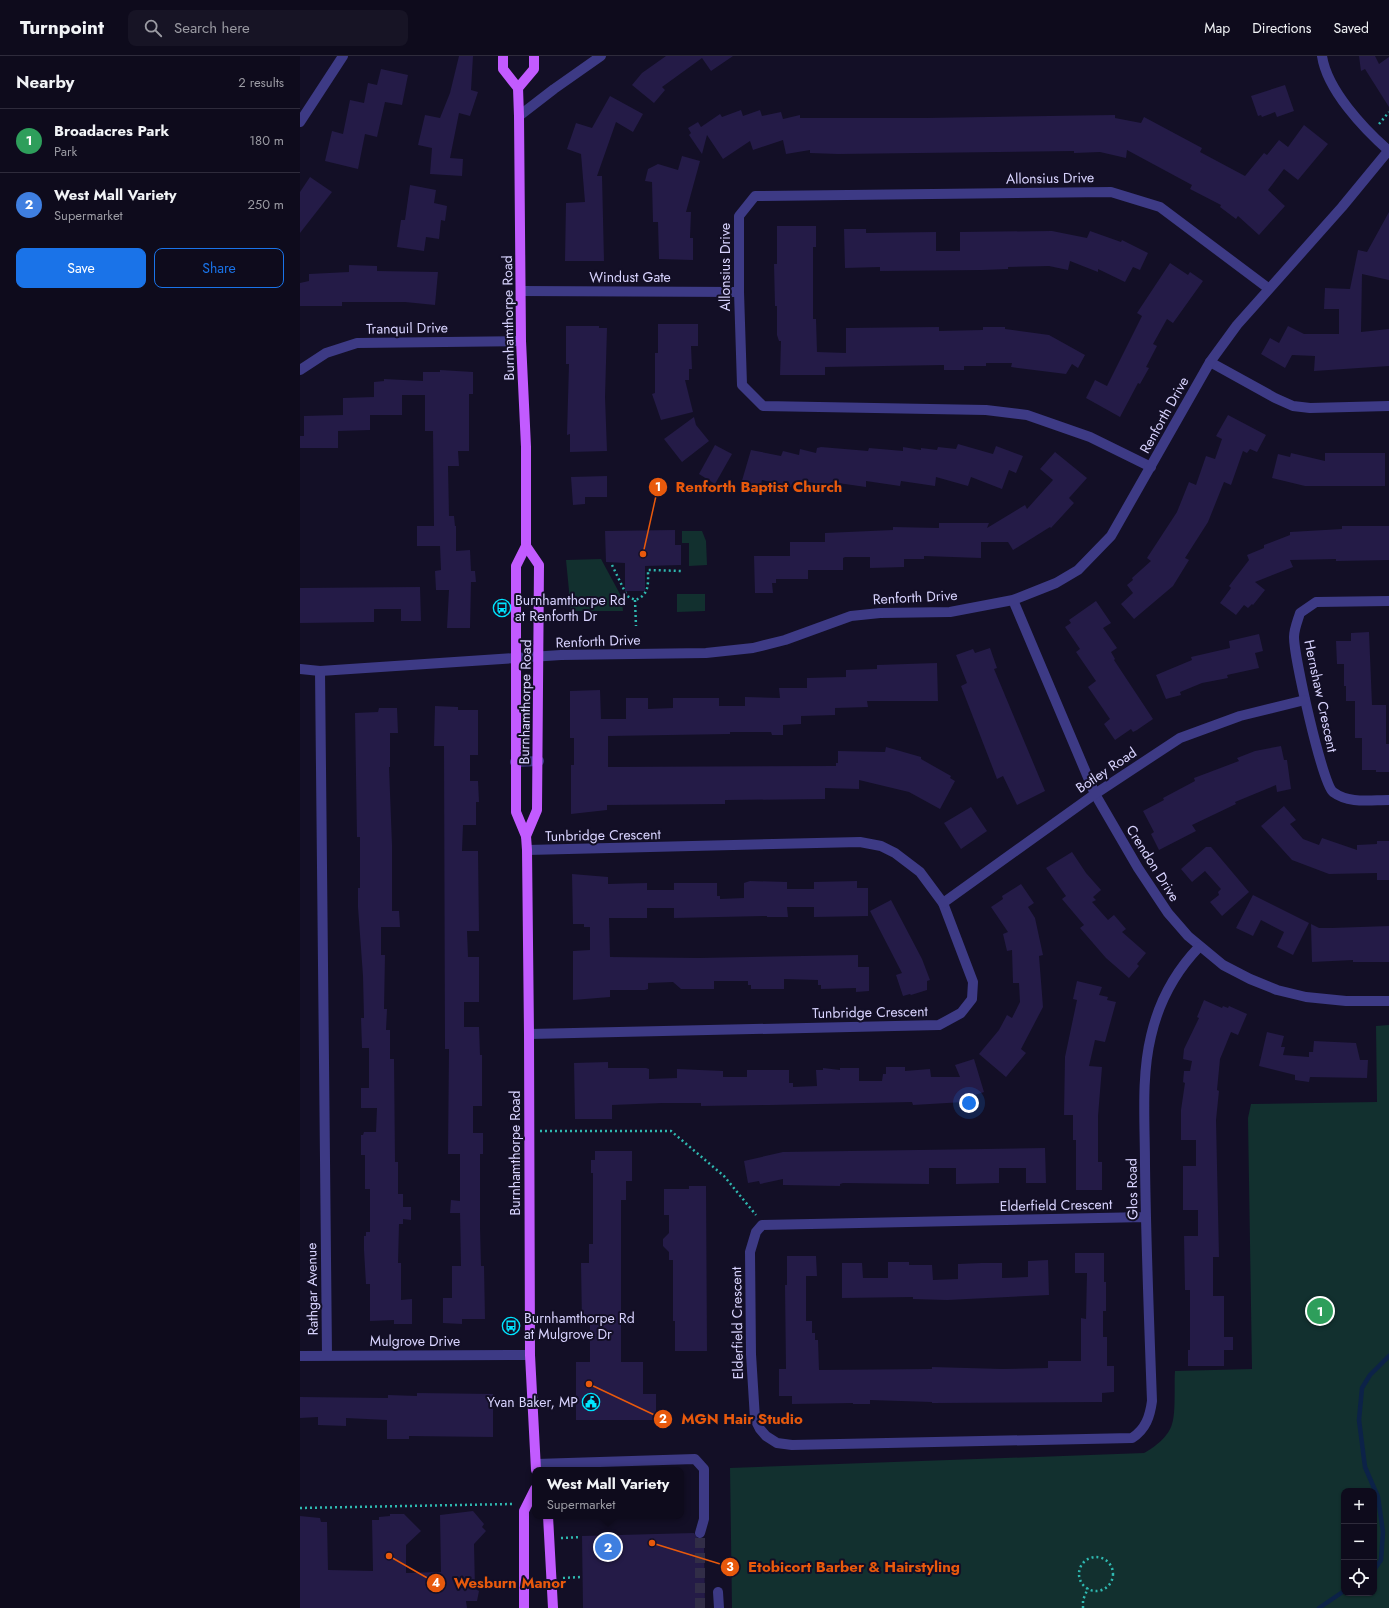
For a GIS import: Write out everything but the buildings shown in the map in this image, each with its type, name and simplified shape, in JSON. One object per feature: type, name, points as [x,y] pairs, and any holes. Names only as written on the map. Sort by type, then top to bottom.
[{"type":"main road","points":[[503,56],[503,69],[518,88],[534,69],[534,56]]},
{"type":"main road","name":"Burnhamthorpe Road","points":[[518,88],[521,341],[526,447],[526,546],[516,566],[515,762],[516,812],[526,836],[529,1034],[530,1355],[536,1467]]},
{"type":"main road","name":"Burnhamthorpe Road","points":[[526,546],[539,565],[540,657],[537,810],[526,836]]},
{"type":"main road","points":[[524,1608],[524,1511],[532,1495]]},
{"type":"main road","points":[[548,1519],[553,1608]]},
{"type":"street","points":[[300,122],[343,56]]},
{"type":"street","points":[[519,116],[600,56]]},
{"type":"street","points":[[1322,56],[1334,87],[1370,134],[1389,151]]},
{"type":"street","name":"Renforth Drive","points":[[300,669],[320,671],[540,657],[706,652],[753,648],[785,640],[851,616],[880,613],[950,612],[1013,600],[1056,583],[1078,570],[1111,536],[1210,362],[1237,325],[1268,288],[1342,207],[1389,151]]},
{"type":"street","name":"Allonsius Drive","points":[[1151,467],[1090,437],[1027,415],[986,410],[763,406],[742,385],[739,292],[739,216],[755,196],[1111,192],[1160,208],[1268,288]]},
{"type":"street","name":"Windust Gate","points":[[521,291],[739,292]]},
{"type":"street","name":"Tranquil Drive","points":[[300,370],[326,353],[357,343],[521,341]]},
{"type":"street","points":[[1210,362],[1275,398],[1293,406],[1310,408],[1389,406]]},
{"type":"street","name":"Crendon Drive","points":[[1013,600],[1095,794],[1138,868],[1168,913],[1200,947],[1236,972],[1277,990],[1306,997],[1346,1002],[1389,1000]]},
{"type":"street","name":"Hernshaw Crescent","points":[[1389,601],[1316,602],[1300,613],[1294,636],[1305,700],[1324,776],[1332,791],[1346,800],[1389,800]]},
{"type":"street","name":"Rathgar Avenue","points":[[320,671],[327,1355]]},
{"type":"street","name":"Botley Road","points":[[943,903],[1095,794],[1180,738],[1240,716],[1305,700]]},
{"type":"street","points":[[515,762],[539,761]]},
{"type":"street","name":"Tunbridge Crescent","points":[[526,850],[860,842],[881,846],[895,853],[920,872],[943,903],[973,982],[972,998],[961,1013],[939,1024],[529,1034]]},
{"type":"street","name":"Glos Road","points":[[1132,1438],[1138,1434],[1144,1426],[1149,1415],[1152,1400],[1146,1217],[1145,1099],[1151,1036],[1164,998],[1173,980],[1182,965],[1200,947]]},
{"type":"street","name":"Elderfield Crescent","points":[[1132,1438],[792,1445],[772,1440],[760,1430],[755,1419],[751,1354],[750,1252],[756,1232],[765,1224],[1146,1217]]},
{"type":"street","name":"Mulgrove Drive","points":[[300,1356],[530,1355]]},
{"type":"street","points":[[536,1467],[695,1459],[704,1469],[704,1519],[700,1533]]},
{"type":"street","points":[[718,1592],[719,1608]]},
{"type":"path","points":[[1379,124],[1389,112]]},
{"type":"path","points":[[612,565],[627,596],[635,600],[642,598],[648,589],[648,570],[682,571]]},
{"type":"path","points":[[635,600],[636,626]]},
{"type":"path","points":[[529,1131],[672,1131],[724,1176],[765,1224]]},
{"type":"path","points":[[300,1508],[528,1504]]},
{"type":"path","points":[[549,1538],[581,1537]]},
{"type":"path","points":[[1093,1557],[1105,1560],[1113,1569],[1112,1582],[1102,1590],[1096,1591],[1088,1588],[1081,1582],[1080,1576],[1083,1564],[1093,1557]]},
{"type":"path","points":[[552,1578],[581,1577]]},
{"type":"path","points":[[1083,1608],[1083,1600],[1088,1588]]},
{"type":"green space","points":[[682,531],[702,531],[706,541],[707,565],[689,566],[689,543],[682,543]]},
{"type":"green space","points":[[601,559],[621,596],[623,611],[571,611],[566,560]]},
{"type":"green space","points":[[677,594],[705,594],[705,611],[677,612]]},
{"type":"green space","points":[[1389,1025],[1389,1608],[732,1608],[730,1468],[1144,1453],[1161,1441],[1168,1433],[1173,1419],[1175,1371],[1252,1369],[1248,1118],[1251,1104],[1377,1102],[1376,1026]]},
{"type":"waterway","points":[[1377,1566],[1381,1560],[1383,1532],[1378,1497],[1365,1467],[1359,1420],[1362,1388],[1370,1375],[1389,1356]]},
{"type":"waterway","points":[[1319,1608],[1341,1593]]},
{"type":"tunnel","points":[[700,1533],[700,1608]]},
{"type":"place","name":"Renforth Baptist Church","points":[[643,554]]},
{"type":"place","name":"Burnhamthorpe Rd at Renforth Dr","points":[[502,608]]},
{"type":"place","name":"Broadacres Park","points":[[1320,1311]]},
{"type":"place","name":"Burnhamthorpe Rd at Mulgrove Dr","points":[[511,1326]]},
{"type":"place","name":"MGN Hair Studio","points":[[589,1384]]},
{"type":"place","name":"Yvan Baker, MP","points":[[591,1402]]},
{"type":"place","name":"Etobicort Barber & Hairstyling","points":[[652,1543]]},
{"type":"place","name":"West Mall Variety","points":[[608,1547]]},
{"type":"place","name":"Wesburn Manor","points":[[389,1556]]}]
